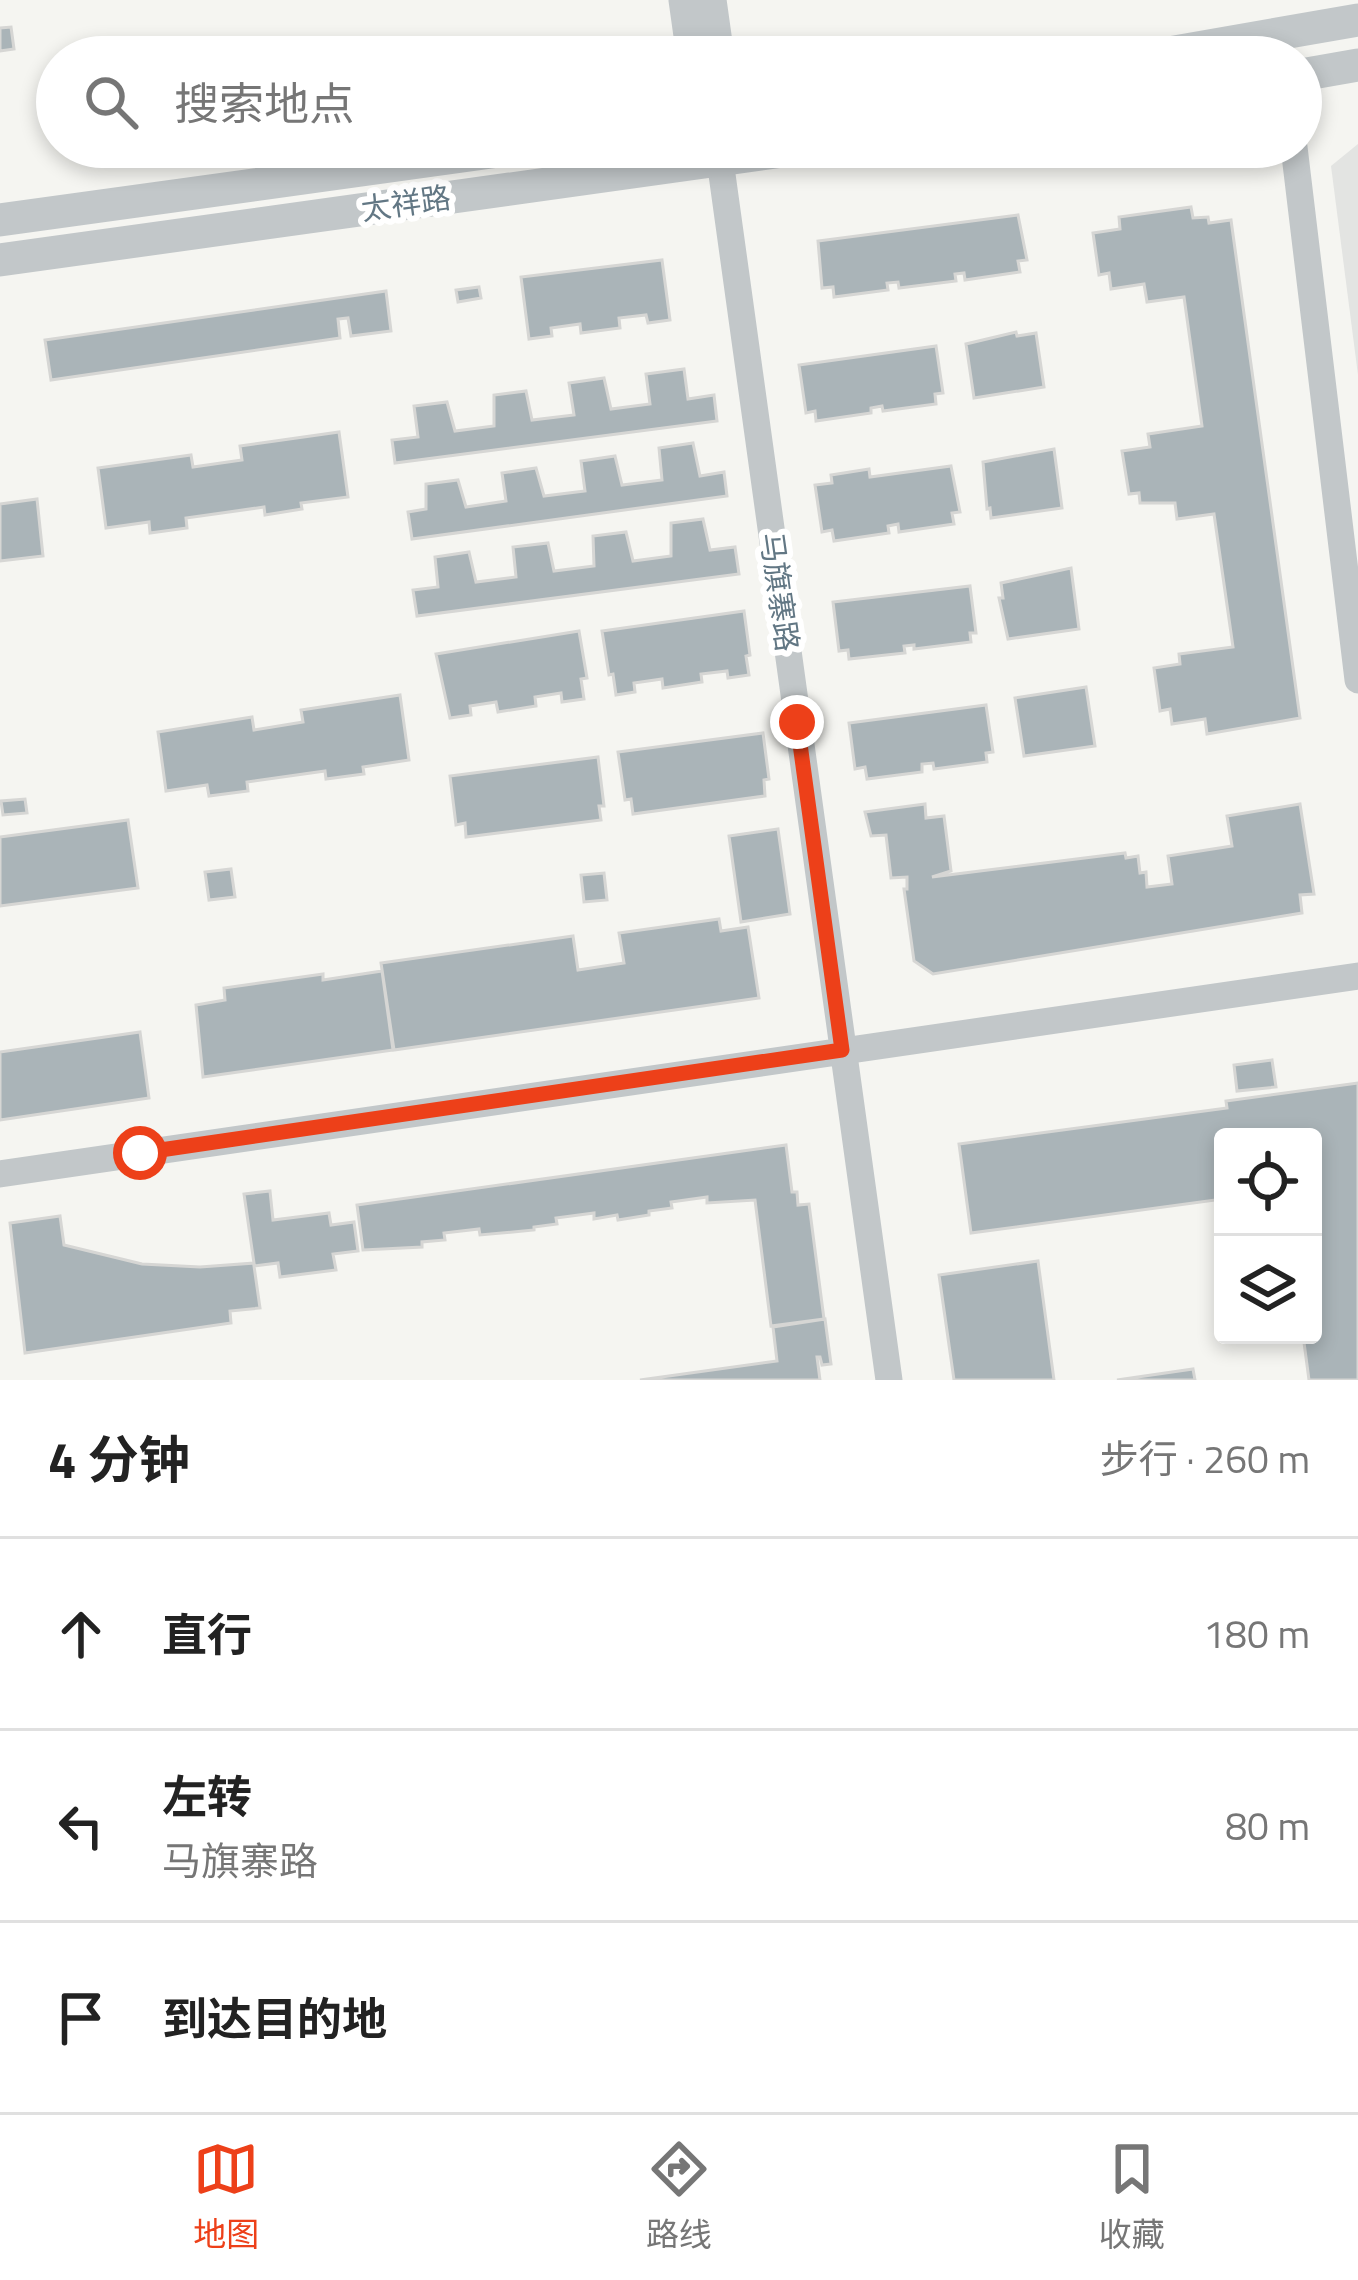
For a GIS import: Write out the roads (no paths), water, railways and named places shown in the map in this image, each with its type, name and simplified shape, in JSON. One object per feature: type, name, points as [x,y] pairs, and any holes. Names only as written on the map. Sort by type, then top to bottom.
[{"type":"street","points":[[685,0],[690,36]]},
{"type":"street","points":[[710,0],[715,36]]},
{"type":"street","points":[[1311,36],[1358,20]]},
{"type":"street","points":[[1322,71],[1358,64]]},
{"type":"street","name":"太祥路","points":[[0,220],[375,168]]},
{"type":"street","name":"太祥路","points":[[0,260],[612,168]]},
{"type":"street","name":"马旗寨路","points":[[721,168],[889,1380]]},
{"type":"street","points":[[1297,168],[1358,680]]},
{"type":"street","points":[[0,1174],[1358,976]]}]
